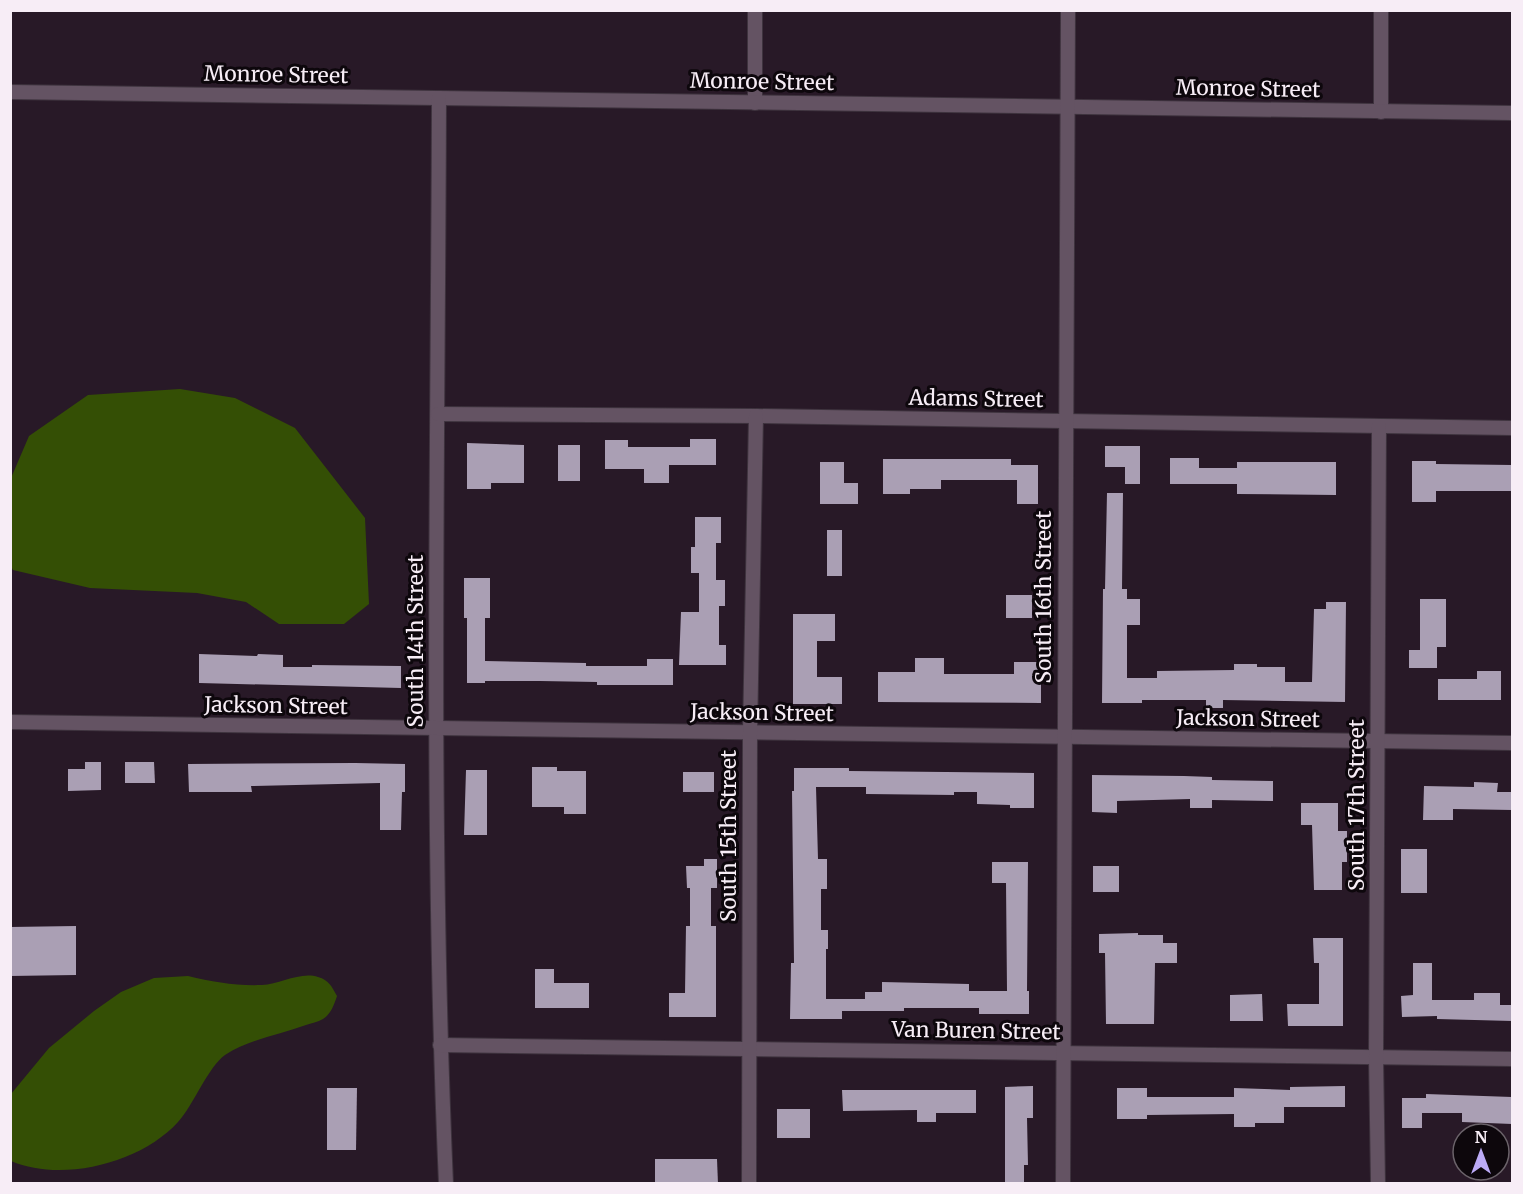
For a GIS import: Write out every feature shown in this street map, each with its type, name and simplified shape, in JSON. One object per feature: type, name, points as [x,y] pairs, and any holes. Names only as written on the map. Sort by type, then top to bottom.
[{"type":"street","points":[[755,10],[755,103]]},
{"type":"street","name":"South 16th Street","points":[[1063,1184],[1068,10]]},
{"type":"street","points":[[1381,10],[1381,112]]},
{"type":"street","name":"Monroe Street","points":[[10,92],[1512,113]]},
{"type":"street","name":"South 14th Street","points":[[440,98],[437,729],[440,1045],[446,1184]]},
{"type":"street","name":"Adams Street","points":[[438,414],[756,416],[1512,428]]},
{"type":"street","name":"South 15th Street","points":[[749,1184],[750,734],[756,416]]},
{"type":"street","name":"South 17th Street","points":[[1378,1184],[1376,1057],[1379,426]]},
{"type":"street","name":"Jackson Street","points":[[10,722],[1512,743]]},
{"type":"street","name":"Van Buren Street","points":[[440,1045],[1512,1059]]},
{"type":"green space","points":[[180,389],[235,398],[295,428],[365,518],[369,604],[344,624],[279,624],[246,602],[197,593],[90,588],[13,570],[10,564],[11,478],[29,436],[88,395]]},
{"type":"green space","points":[[188,976],[252,985],[311,976],[328,982],[337,996],[330,1012],[321,1020],[254,1041],[225,1055],[213,1068],[178,1122],[143,1148],[100,1165],[76,1169],[53,1170],[11,1161],[11,1094],[49,1048],[121,992],[154,978]]},
{"type":"building","points":[[690,439],[716,439],[716,465],[669,465],[669,483],[644,483],[644,469],[605,469],[605,440],[628,440],[628,447],[690,447]]},
{"type":"building","points":[[467,443],[524,445],[524,483],[491,483],[491,489],[467,489]]},
{"type":"building","points":[[558,445],[580,445],[580,481],[558,481]]},
{"type":"building","points":[[1105,446],[1140,446],[1140,484],[1125,484],[1125,467],[1105,467]]},
{"type":"building","points":[[1170,458],[1199,458],[1199,468],[1237,468],[1237,462],[1336,462],[1336,495],[1237,494],[1237,484],[1170,484]]},
{"type":"building","points":[[883,459],[1011,459],[1011,465],[1038,465],[1038,504],[1017,504],[1017,480],[941,480],[941,489],[910,489],[910,494],[883,494]]},
{"type":"building","points":[[1412,461],[1436,461],[1436,464],[1512,465],[1512,491],[1436,491],[1436,502],[1412,502]]},
{"type":"building","points":[[820,462],[844,462],[844,483],[858,483],[858,504],[820,504]]},
{"type":"building","points":[[1107,493],[1123,493],[1122,589],[1127,589],[1127,599],[1140,599],[1140,625],[1127,625],[1127,678],[1157,678],[1157,671],[1234,670],[1234,664],[1257,664],[1257,667],[1285,667],[1285,682],[1312,682],[1314,609],[1326,609],[1326,602],[1346,602],[1345,702],[1223,700],[1223,708],[1206,708],[1206,700],[1142,700],[1142,703],[1102,703]]},
{"type":"building","points":[[695,517],[721,517],[721,543],[716,543],[716,580],[725,580],[725,606],[719,606],[719,645],[726,645],[726,665],[679,665],[681,612],[699,612],[699,573],[691,573],[691,547],[695,547]]},
{"type":"building","points":[[827,530],[842,530],[842,576],[827,576]]},
{"type":"building","points":[[464,578],[490,578],[490,618],[485,618],[485,661],[586,663],[586,666],[647,666],[647,659],[673,659],[673,685],[597,685],[597,682],[540,681],[467,683],[467,618],[464,618]]},
{"type":"building","points":[[1006,595],[1032,595],[1032,618],[1006,618]]},
{"type":"building","points":[[1420,599],[1446,599],[1446,647],[1437,647],[1437,668],[1409,668],[1409,650],[1420,650]]},
{"type":"building","points":[[793,614],[835,614],[835,641],[817,641],[817,677],[842,677],[842,704],[793,704]]},
{"type":"building","points":[[199,654],[283,655],[283,667],[401,666],[401,688],[199,683]]},
{"type":"building","points":[[915,658],[944,658],[944,674],[1014,674],[1014,662],[1041,662],[1041,703],[878,702],[878,672],[915,672]]},
{"type":"building","points":[[1477,671],[1501,671],[1501,700],[1438,700],[1438,679],[1477,679]]},
{"type":"building","points":[[85,762],[101,762],[101,790],[68,791],[68,769],[85,769]]},
{"type":"building","points":[[125,762],[154,762],[155,783],[125,783]]},
{"type":"building","points":[[188,764],[405,764],[401,830],[380,830],[380,783],[251,786],[252,792],[189,792]]},
{"type":"building","points":[[532,767],[557,767],[557,771],[586,771],[586,814],[564,814],[564,807],[532,807]]},
{"type":"building","points":[[794,768],[849,768],[849,771],[1034,773],[1034,808],[977,804],[977,792],[954,792],[954,795],[866,794],[866,787],[816,787],[818,859],[827,859],[827,889],[821,889],[821,930],[828,930],[826,999],[865,999],[865,992],[882,992],[882,982],[969,984],[969,991],[1007,991],[1006,883],[992,883],[992,862],[1028,862],[1027,991],[1029,991],[1029,1014],[979,1014],[979,1008],[904,1008],[904,1011],[842,1011],[842,1019],[790,1019],[791,963],[794,963],[792,791],[794,791]]},
{"type":"building","points":[[466,770],[487,770],[487,835],[464,835]]},
{"type":"building","points":[[683,772],[714,772],[714,792],[683,792]]},
{"type":"building","points":[[1092,775],[1184,776],[1212,777],[1212,780],[1273,781],[1273,801],[1212,800],[1212,808],[1190,808],[1190,799],[1117,801],[1117,813],[1092,812]]},
{"type":"building","points":[[1474,782],[1498,783],[1497,792],[1512,792],[1512,810],[1453,809],[1453,820],[1423,820],[1424,786],[1474,787]]},
{"type":"building","points":[[1301,803],[1338,803],[1338,831],[1347,831],[1347,862],[1342,862],[1342,890],[1314,890],[1312,825],[1301,825]]},
{"type":"building","points":[[1401,849],[1427,849],[1427,893],[1401,893]]},
{"type":"building","points":[[704,859],[717,859],[717,888],[711,888],[711,926],[716,926],[716,1017],[669,1017],[669,993],[685,993],[686,926],[690,926],[690,888],[687,888],[686,866],[704,866]]},
{"type":"building","points":[[1093,866],[1119,866],[1119,892],[1093,892]]},
{"type":"building","points":[[76,926],[76,975],[10,976],[10,927]]},
{"type":"building","points":[[1138,933],[1138,935],[1163,935],[1163,943],[1177,943],[1177,963],[1155,963],[1154,1024],[1106,1024],[1105,953],[1099,953],[1099,934]]},
{"type":"building","points":[[1313,938],[1343,938],[1343,1026],[1288,1026],[1287,1004],[1319,1004],[1319,963],[1314,963]]},
{"type":"building","points":[[1413,963],[1432,963],[1432,1000],[1474,1000],[1474,993],[1500,993],[1500,1005],[1512,1005],[1512,1021],[1437,1019],[1437,1016],[1402,1017],[1401,996],[1413,995]]},
{"type":"building","points":[[535,969],[554,969],[554,983],[589,983],[589,1008],[535,1008]]},
{"type":"building","points":[[1262,994],[1263,1021],[1230,1021],[1230,995]]},
{"type":"building","points":[[1033,1086],[1033,1118],[1027,1118],[1028,1165],[1024,1165],[1024,1184],[1005,1184],[1005,1087]]},
{"type":"building","points":[[1345,1086],[1345,1107],[1284,1107],[1284,1123],[1255,1123],[1255,1127],[1234,1127],[1234,1114],[1147,1115],[1147,1119],[1117,1119],[1117,1088],[1147,1088],[1147,1097],[1234,1097],[1234,1088],[1290,1090],[1290,1087]]},
{"type":"building","points":[[327,1088],[357,1088],[356,1150],[327,1150]]},
{"type":"building","points":[[842,1090],[976,1090],[976,1113],[936,1113],[936,1122],[917,1122],[917,1110],[843,1111]]},
{"type":"building","points":[[1426,1094],[1512,1097],[1512,1124],[1511,1122],[1462,1122],[1462,1113],[1422,1113],[1422,1128],[1402,1128],[1402,1098],[1426,1098]]},
{"type":"building","points":[[777,1109],[810,1109],[810,1138],[777,1138]]},
{"type":"building","points":[[655,1159],[717,1159],[718,1184],[655,1184]]}]
